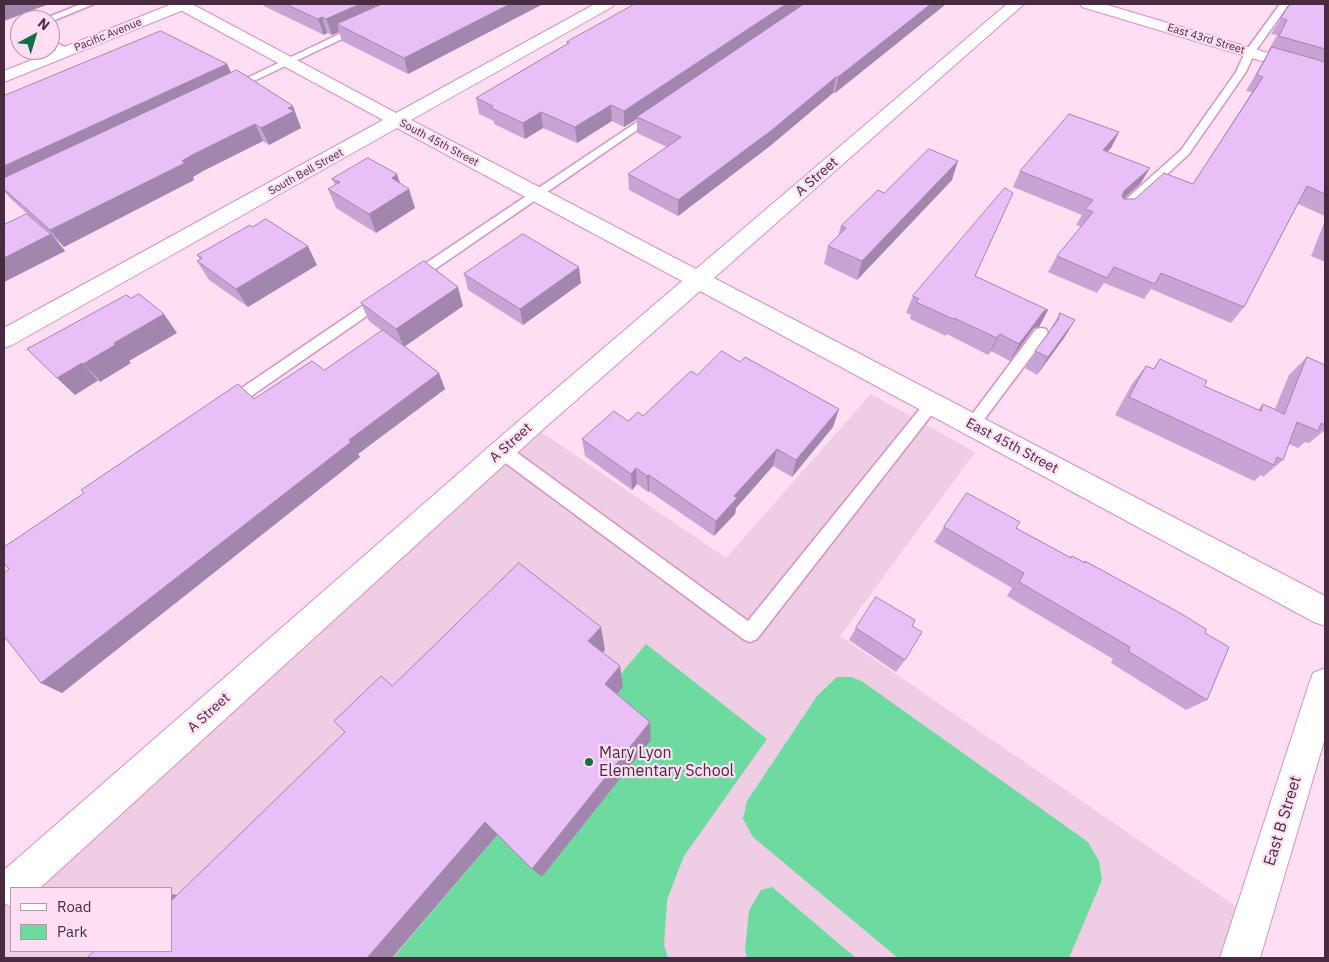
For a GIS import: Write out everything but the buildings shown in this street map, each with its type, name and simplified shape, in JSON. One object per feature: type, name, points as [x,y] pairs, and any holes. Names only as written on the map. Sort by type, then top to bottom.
[{"type":"street","name":"South 45th Street","points":[[183,4],[398,122],[699,280]]},
{"type":"street","name":"Pacific Avenue","points":[[4,77],[183,4]]},
{"type":"street","name":"South Bell Street","points":[[4,339],[398,122],[606,4]]},
{"type":"street","name":"A Street","points":[[14,887],[502,451],[1016,4]]},
{"type":"street","name":"East 43rd Street","points":[[1088,4],[1325,74]]},
{"type":"street","name":"East 45th Street","points":[[699,280],[1325,612]]},
{"type":"street","name":"East B Street","points":[[1240,958],[1325,684]]},
{"type":"lane","points":[[60,15],[89,4]]},
{"type":"lane","points":[[1120,211],[1185,152],[1241,72],[1250,52],[1284,4]]},
{"type":"lane","points":[[225,91],[374,20]]},
{"type":"lane","points":[[60,48],[66,52]]},
{"type":"lane","points":[[217,412],[668,105]]},
{"type":"lane","points":[[972,425],[1041,333]]},
{"type":"lane","points":[[502,451],[750,633],[932,404]]},
{"type":"shaded area","name":"Mary Lyon Elementary School","points":[[871,394],[975,452],[840,636],[1253,918],[1240,958],[4,958],[4,896],[10,890],[10,952],[172,952],[172,887],[13,887],[531,425],[726,558]]},
{"type":"green space","points":[[646,644],[767,739],[684,856],[667,900],[664,945],[668,958],[393,958],[498,834],[542,877],[651,740],[609,704],[615,681]]},
{"type":"green space","points":[[837,677],[852,677],[863,682],[1088,842],[1099,861],[1102,880],[1069,958],[898,958],[753,837],[743,819],[747,801],[817,696]]},
{"type":"green space","points":[[772,887],[856,958],[747,958],[745,950],[749,911],[761,890]]},
{"type":"place","name":"Mary Lyon Elementary School","points":[[589,762]]}]
